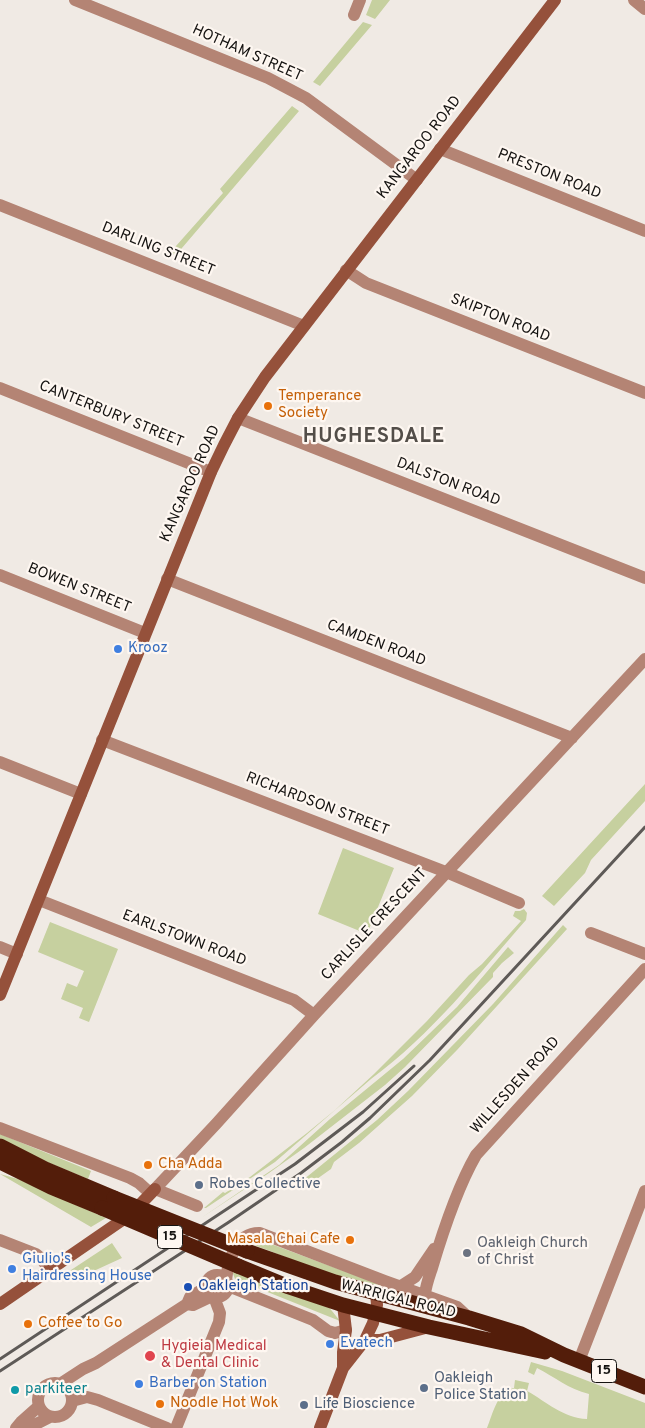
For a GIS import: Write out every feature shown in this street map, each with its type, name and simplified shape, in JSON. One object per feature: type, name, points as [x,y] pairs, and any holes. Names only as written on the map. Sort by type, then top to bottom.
[{"type":"highway","name":"WARRIGAL ROAD","points":[[0,1146],[44,1169],[247,1251],[317,1276],[521,1334],[564,1355],[645,1387]]},
{"type":"highway","name":"WARRIGAL ROAD","points":[[0,1162],[51,1187],[235,1260],[289,1287],[376,1314],[564,1355]]},
{"type":"street","name":"HOTHAM STREET","points":[[75,0],[244,68],[288,88],[306,98],[417,180]]},
{"type":"street","points":[[354,15],[360,0]]},
{"type":"street","name":"KANGAROO ROAD","points":[[0,995],[211,472],[238,418],[265,377],[346,270],[555,0]]},
{"type":"street","points":[[634,0],[645,9]]},
{"type":"street","name":"PRESTON ROAD","points":[[440,149],[645,231]]},
{"type":"street","name":"DARLING STREET","points":[[0,205],[304,326]]},
{"type":"street","name":"SKIPTON ROAD","points":[[346,270],[366,283],[645,393]]},
{"type":"street","name":"CANTERBURY STREET","points":[[0,388],[211,472]]},
{"type":"street","name":"DALSTON ROAD","points":[[238,418],[645,578]]},
{"type":"street","name":"BOWEN STREET","points":[[0,575],[146,633]]},
{"type":"street","name":"CAMDEN ROAD","points":[[167,579],[572,738]]},
{"type":"street","name":"CARLISLE CRESCENT","points":[[0,1304],[130,1214],[153,1191],[645,659]]},
{"type":"street","name":"RICHARDSON STREET","points":[[102,740],[446,872],[519,903]]},
{"type":"street","points":[[0,762],[81,794]]},
{"type":"street","name":"EARLSTOWN ROAD","points":[[39,900],[294,1000],[314,1015]]},
{"type":"street","points":[[591,933],[645,954]]},
{"type":"street","points":[[0,947],[17,954]]},
{"type":"street","name":"WILLESDEN ROAD","points":[[425,1294],[438,1243],[466,1173],[476,1155],[645,969]]},
{"type":"street","points":[[0,1128],[130,1178],[153,1191],[197,1206]]},
{"type":"street","points":[[579,1361],[645,1191]]},
{"type":"street","name":"WARRIGAL ROAD","points":[[211,1293],[208,1280],[223,1280],[217,1269],[225,1258],[235,1260],[244,1238],[253,1233],[260,1233],[458,1306],[469,1318]]},
{"type":"street","points":[[0,1240],[36,1254],[42,1259],[49,1270]]},
{"type":"street","name":"WILLESDEN ROAD","points":[[401,1286],[415,1277],[438,1243]]},
{"type":"street","points":[[60,1384],[187,1304],[190,1298],[211,1293],[224,1294],[226,1292],[223,1280]]},
{"type":"street","points":[[223,1280],[313,1320],[328,1331],[335,1333],[346,1330]]},
{"type":"street","points":[[176,1428],[219,1322],[220,1313],[211,1293]]},
{"type":"street","points":[[320,1428],[343,1368],[365,1340],[374,1323],[377,1305],[376,1293]]},
{"type":"street","points":[[343,1305],[346,1330],[343,1368]]},
{"type":"street","points":[[365,1340],[380,1340],[429,1327]]},
{"type":"street","points":[[28,1428],[56,1420],[69,1410],[71,1397],[78,1381],[96,1363]]},
{"type":"street","points":[[56,1420],[46,1414],[39,1406],[39,1395],[42,1389],[52,1383],[60,1384],[64,1386],[71,1397]]},
{"type":"street","points":[[71,1397],[87,1397],[98,1400],[167,1428]]},
{"type":"street","points":[[16,1428],[20,1422],[39,1406]]},
{"type":"green space","points":[[372,0],[390,0],[375,19],[366,15]]},
{"type":"green space","points":[[363,22],[372,25],[320,86],[313,82]]},
{"type":"green space","points":[[292,106],[299,111],[176,255],[168,255],[223,193],[220,189]]},
{"type":"green space","points":[[645,784],[645,801],[591,860],[585,873],[554,906],[542,896]]},
{"type":"green space","points":[[343,848],[394,868],[367,934],[318,914]]},
{"type":"green space","points":[[524,909],[527,913],[526,920],[453,1004],[414,1043],[275,1162],[204,1208],[223,1192],[225,1193],[250,1177],[307,1133],[374,1074],[427,1021],[469,975],[482,964],[521,921],[513,916],[515,911]]},
{"type":"green space","points":[[50,922],[118,949],[89,1022],[79,1018],[83,1008],[61,999],[67,983],[77,987],[84,971],[38,952]]},
{"type":"green space","points":[[563,925],[567,929],[457,1050],[412,1096],[359,1143],[334,1162],[331,1169],[307,1186],[303,1180],[377,1120],[408,1091],[493,1004]]},
{"type":"green space","points":[[508,947],[514,953],[493,973],[493,977],[385,1085],[304,1148],[269,1173],[201,1218],[279,1165],[330,1119],[403,1059],[457,1007]]},
{"type":"green space","points":[[0,1134],[91,1171],[88,1179],[40,1159],[0,1138]]},
{"type":"green space","points":[[0,1174],[18,1179],[106,1218],[91,1227]]},
{"type":"green space","points":[[259,1242],[271,1244],[384,1286],[351,1280],[318,1269],[254,1245]]},
{"type":"green space","points":[[112,1243],[122,1258],[85,1275],[68,1276],[71,1270]]},
{"type":"green space","points":[[232,1271],[328,1306],[340,1321],[235,1279]]},
{"type":"green space","points":[[531,1362],[562,1371],[645,1403],[645,1428],[487,1428],[500,1398],[508,1390],[514,1388],[515,1380],[529,1383],[527,1391],[563,1413],[587,1419],[589,1394],[568,1386],[537,1368],[534,1375],[528,1372]]},
{"type":"railway","points":[[0,1371],[229,1222],[301,1173],[342,1142],[370,1118],[430,1060],[645,827]]},
{"type":"railway","points":[[0,1359],[295,1164],[363,1112],[414,1066]]},
{"type":"place","name":"Temperance Society","points":[[268,406]]},
{"type":"place","name":"Krooz","points":[[118,649]]},
{"type":"place","name":"Cha Adda","points":[[148,1165]]},
{"type":"place","name":"Robes Collective","points":[[199,1185]]},
{"type":"place","name":"Masala Chai Cafe","points":[[350,1240]]},
{"type":"place","name":"Oakleigh Church of Christ","points":[[467,1253]]},
{"type":"place","name":"Giulio's Hairdressing House","points":[[12,1269]]},
{"type":"place","name":"Oakleigh Station","points":[[188,1287]]},
{"type":"place","name":"Coffee to Go","points":[[28,1324]]},
{"type":"place","name":"Evatech","points":[[330,1344]]},
{"type":"place","name":"Hygieia Medical & Dental Clinic","points":[[150,1356]]},
{"type":"place","name":"Barber on Station","points":[[139,1384]]},
{"type":"place","name":"Oakleigh Police Station","points":[[424,1388]]},
{"type":"place","name":"parkiteer","points":[[15,1390]]},
{"type":"place","name":"Noodle Hot Wok","points":[[160,1404]]},
{"type":"place","name":"Life Bioscience","points":[[304,1405]]},
{"type":"district","name":"HUGHESDALE","points":[[374,438]]}]
